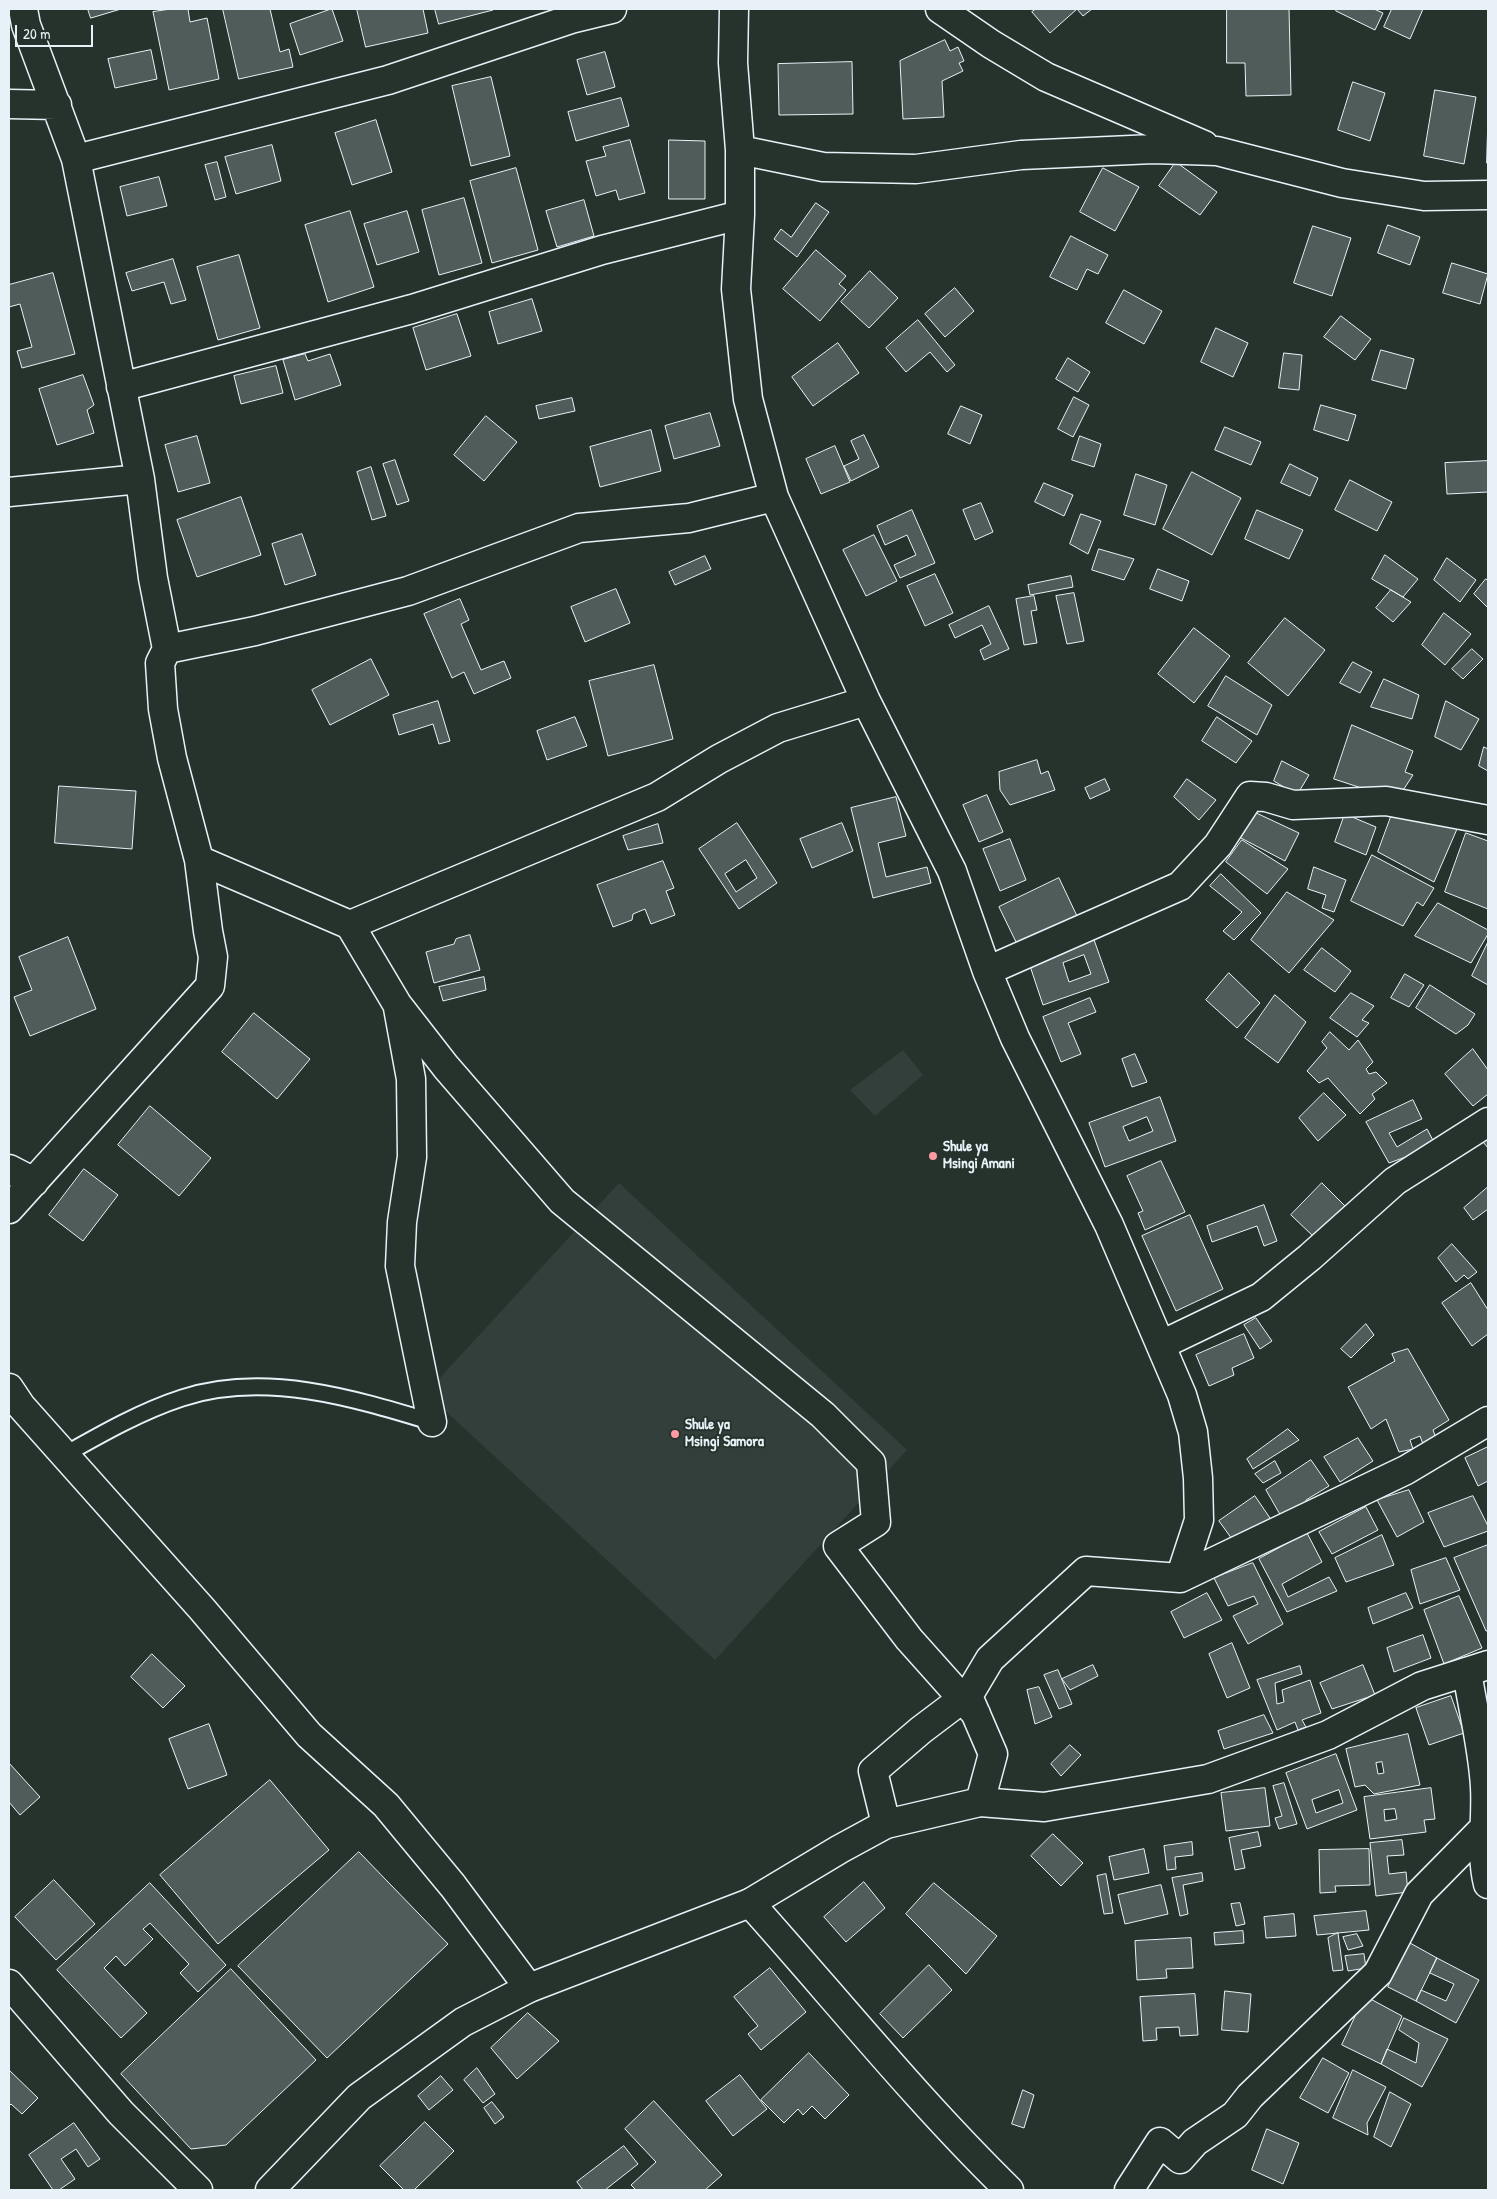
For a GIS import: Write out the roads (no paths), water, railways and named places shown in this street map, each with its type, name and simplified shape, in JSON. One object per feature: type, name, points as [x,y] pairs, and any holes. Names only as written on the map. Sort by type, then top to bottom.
[{"type":"street","points":[[9,1209],[210,986],[213,957],[199,860],[172,758],[163,709],[160,663],[167,648],[153,578],[140,479],[76,158],[26,25],[23,9]]},
{"type":"street","points":[[76,158],[388,80],[571,19],[612,9]]},
{"type":"street","points":[[734,9],[733,63],[740,150],[740,215],[736,289],[748,399],[774,497],[866,701],[952,871],[986,971],[1015,1038],[1109,1225],[1182,1394],[1190,1423],[1198,1478],[1199,1520],[1180,1578]]},
{"type":"street","points":[[940,9],[991,44],[1046,76],[1217,151],[1351,184],[1424,196],[1488,195]]},
{"type":"street","points":[[9,104],[57,105]]},
{"type":"street","points":[[740,150],[823,167],[916,168],[1040,154],[1153,148],[1217,151]]},
{"type":"street","points":[[121,388],[412,309],[602,250],[740,215]]},
{"type":"street","points":[[9,492],[140,479]]},
{"type":"street","points":[[167,648],[255,631],[408,591],[579,528],[689,518],[774,497]]},
{"type":"street","points":[[350,925],[657,797],[719,759],[778,728],[866,701]]},
{"type":"street","points":[[986,971],[1180,886],[1218,844],[1250,796],[1266,797],[1293,805],[1386,801],[1488,820]]},
{"type":"street","points":[[199,860],[350,925],[397,1004],[446,1067],[562,1201],[823,1415],[872,1462],[876,1522],[838,1546],[910,1640],[969,1707],[993,1754],[980,1802]]},
{"type":"street","points":[[397,1004],[411,1079],[412,1157],[402,1222],[400,1266],[432,1422]]},
{"type":"street","points":[[1161,1345],[1261,1297],[1310,1257],[1395,1180],[1488,1122]]},
{"type":"street","points":[[9,1168],[34,1182]]},
{"type":"street","points":[[9,1388],[21,1406],[66,1454],[309,1735],[386,1805],[453,1886],[528,1988]]},
{"type":"street","points":[[969,1707],[968,1696],[990,1659],[1086,1571],[1180,1578],[1406,1470],[1488,1422]]},
{"type":"street","points":[[270,2190],[359,2096],[463,2022],[528,1988],[750,1904],[840,1849],[886,1824],[980,1802],[1044,1807],[1208,1778],[1328,1735],[1422,1686],[1478,1668],[1487,1826],[1483,1846],[1488,1884]]},
{"type":"street","points":[[886,1824],[873,1771],[921,1730],[969,1707]]},
{"type":"street","points":[[1129,2190],[1160,2142],[1180,2159],[1196,2142],[1235,2114],[1250,2096],[1378,1973],[1419,1894],[1487,1826]]},
{"type":"street","points":[[750,1904],[843,2008],[897,2072],[970,2152],[1009,2190]]},
{"type":"street","points":[[9,1984],[121,2113],[198,2190]]},
{"type":"lane","points":[[66,1454],[110,1429],[183,1398],[223,1389],[281,1387],[355,1398],[432,1422]]},
{"type":"place","name":"Shule ya Msingi Amani","points":[[933,1156]]},
{"type":"place","name":"Shule ya Msingi Samora","points":[[675,1434]]}]
